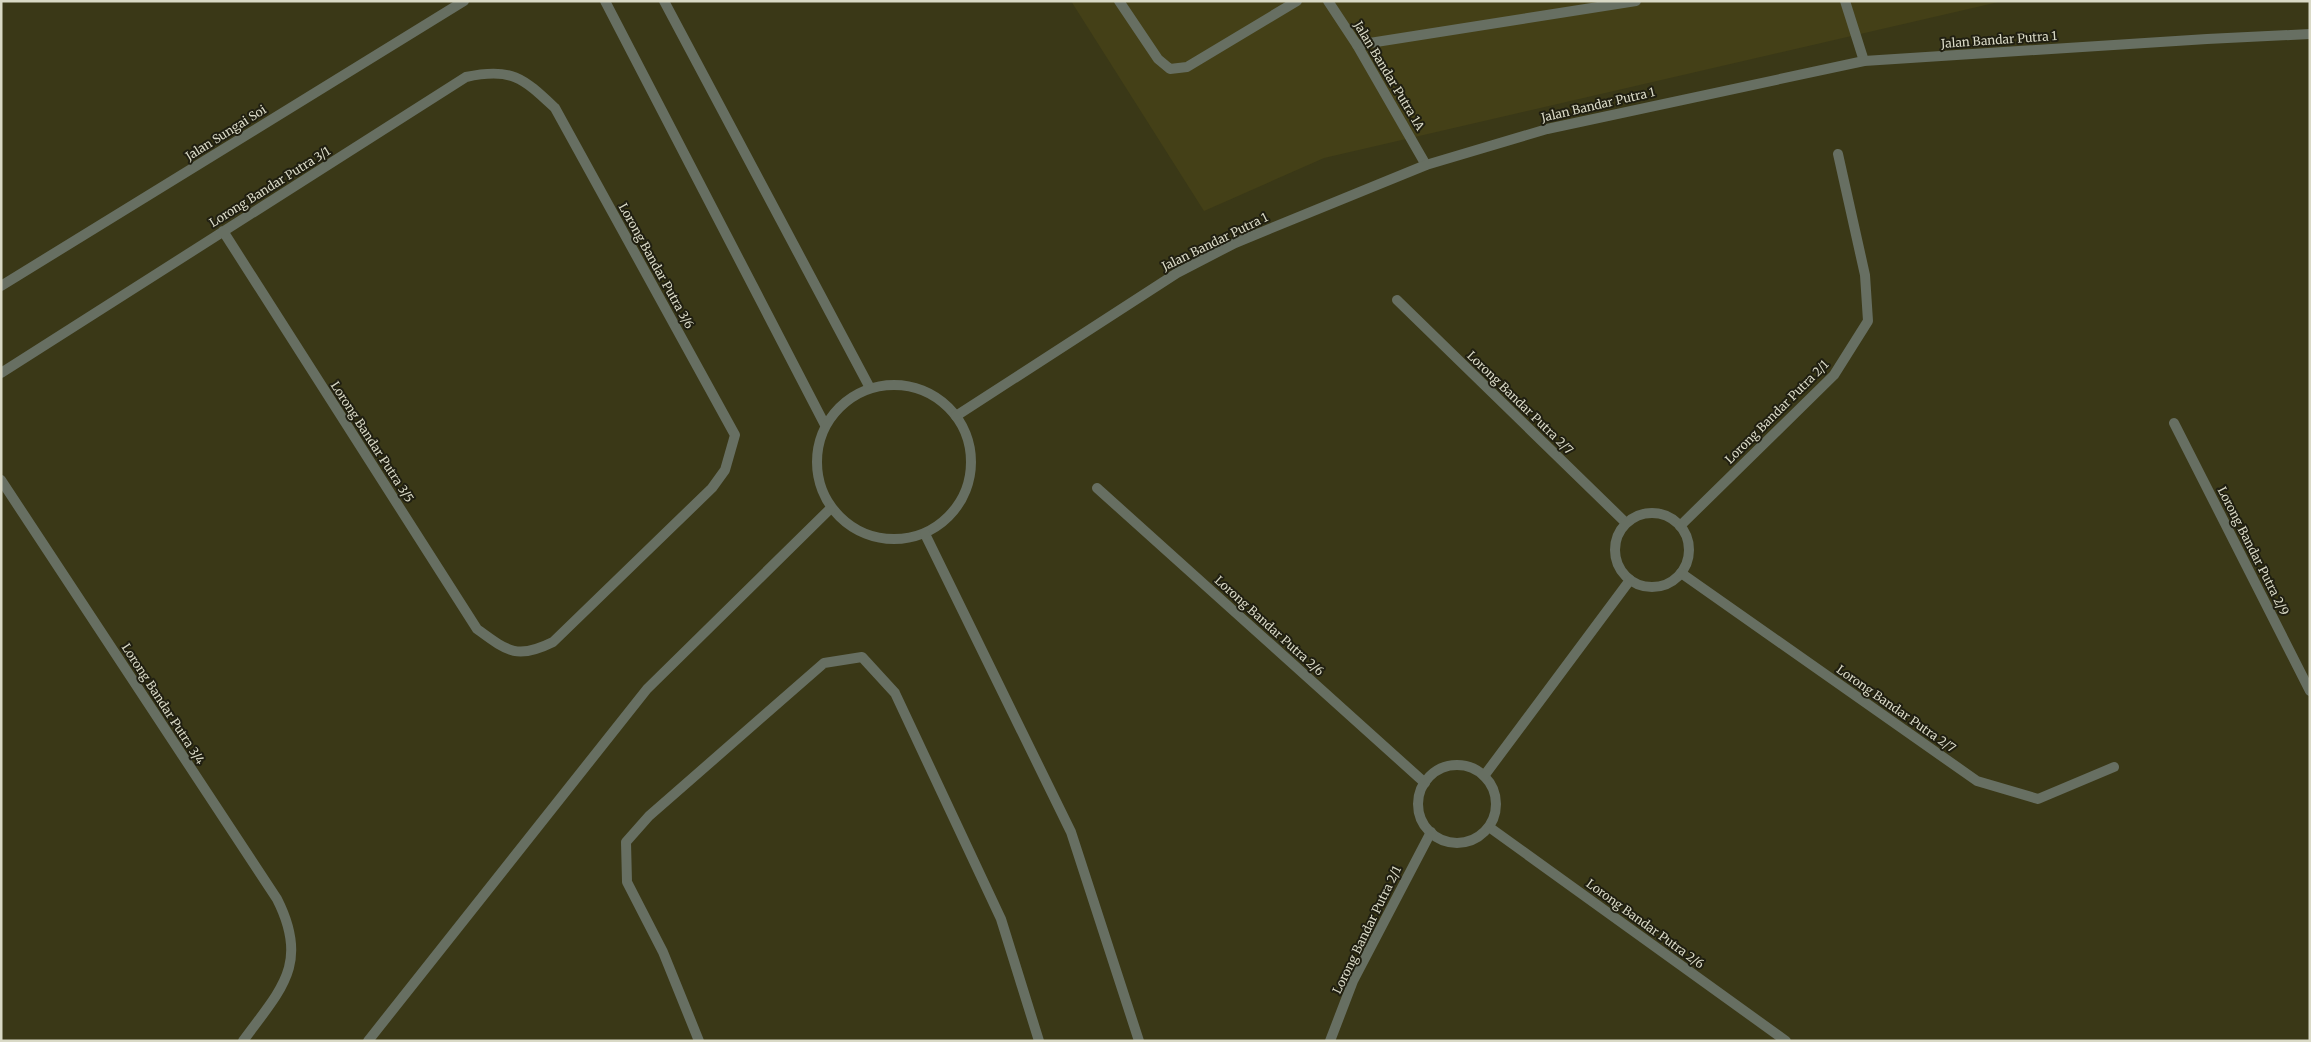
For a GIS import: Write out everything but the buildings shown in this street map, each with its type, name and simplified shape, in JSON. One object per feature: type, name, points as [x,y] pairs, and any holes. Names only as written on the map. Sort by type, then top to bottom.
[{"type":"street","name":"Jalan Sungai Soi","points":[[1,286],[464,1]]},
{"type":"street","points":[[605,1],[825,425]]},
{"type":"street","points":[[664,1],[870,388]]},
{"type":"street","points":[[1119,1],[1158,59],[1170,68],[1186,67],[1297,1]]},
{"type":"street","name":"Jalan Bandar Putra 1A","points":[[1328,1],[1358,45],[1426,165]]},
{"type":"street","points":[[1358,45],[1636,1]]},
{"type":"street","points":[[1845,1],[1864,61]]},
{"type":"street","name":"Jalan Bandar Putra 1","points":[[956,416],[1176,273],[1235,243],[1426,165],[1547,129],[1635,108],[1864,61],[2310,34]]},
{"type":"street","name":"Lorong Bandar Putra 3/1","points":[[1,373],[466,78],[490,72],[514,75],[534,89],[555,108]]},
{"type":"street","name":"Lorong Bandar Putra 3/6","points":[[514,652],[534,651],[553,642],[712,488],[725,470],[735,435],[555,108]]},
{"type":"street","name":"Lorong Bandar Putra 2/1","points":[[1680,526],[1834,375],[1868,320],[1866,276],[1838,154]]},
{"type":"street","name":"Lorong Bandar Putra 3/5","points":[[223,231],[477,629],[496,643],[514,652]]},
{"type":"street","name":"Lorong Bandar Putra 2/7","points":[[1398,300],[1626,523]]},
{"type":"street","points":[[894,384],[917,389],[939,399],[956,416],[967,436],[972,460],[970,483],[960,504],[944,522],[925,534],[900,540],[874,537],[850,526],[831,508],[821,489],[816,468],[818,446],[825,425],[837,410],[852,397],[870,388],[894,384]]},
{"type":"street","name":"Lorong Bandar Putra 2/9","points":[[2174,423],[2310,690]]},
{"type":"street","name":"Lorong Bandar Putra 3/4","points":[[1,480],[277,899],[288,921],[292,946],[290,968],[281,990],[243,1041]]},
{"type":"street","name":"Lorong Bandar Putra 2/6","points":[[1097,488],[1425,783]]},
{"type":"street","points":[[368,1041],[647,689],[831,508]]},
{"type":"street","points":[[1647,513],[1671,518],[1680,526],[1687,537],[1689,550],[1688,562],[1682,573],[1673,581],[1663,586],[1652,588],[1640,586],[1630,580],[1620,570],[1615,559],[1614,546],[1618,534],[1626,523],[1635,516],[1647,513]]},
{"type":"street","points":[[925,534],[1071,832],[1139,1041]]},
{"type":"street","name":"Lorong Bandar Putra 2/7","points":[[1682,573],[1977,781],[2038,799],[2114,767]]},
{"type":"street","points":[[1484,776],[1630,580]]},
{"type":"street","points":[[699,1041],[663,952],[627,882],[626,842],[649,816],[824,663],[862,657],[895,692],[1001,919],[1039,1041]]},
{"type":"street","points":[[1453,766],[1475,770],[1484,776],[1491,785],[1496,806],[1489,827],[1480,836],[1468,842],[1455,843],[1442,839],[1431,832],[1423,822],[1418,806],[1421,790],[1425,783],[1432,774],[1442,768],[1453,766]]},
{"type":"street","name":"Lorong Bandar Putra 2/6","points":[[1489,827],[1786,1041]]},
{"type":"street","name":"Lorong Bandar Putra 2/1","points":[[1330,1041],[1353,981],[1431,832]]},
{"type":"shaded area","points":[[1071,1],[2003,1],[1324,158],[1204,211]]}]
